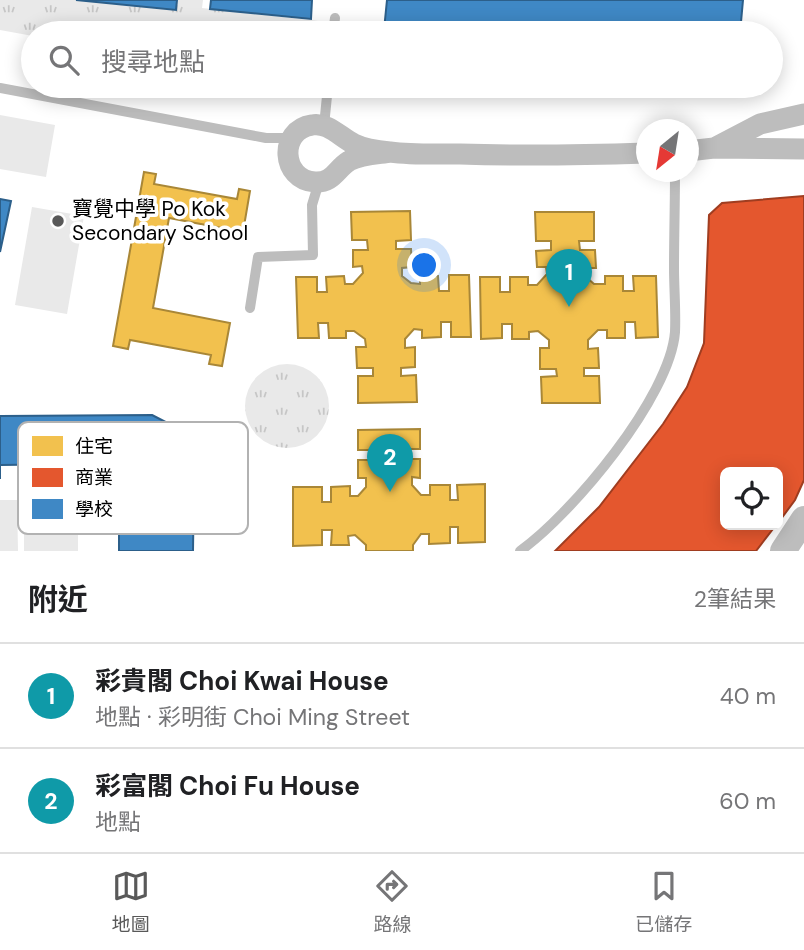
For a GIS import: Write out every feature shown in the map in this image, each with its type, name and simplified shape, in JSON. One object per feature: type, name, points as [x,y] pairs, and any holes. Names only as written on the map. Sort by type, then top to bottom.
[{"type":"street","points":[[714,148],[760,124],[804,114]]},
{"type":"street","points":[[391,152],[351,159],[336,174],[319,182],[302,178],[290,167],[287,155],[291,138],[309,125],[324,125],[357,145],[391,152],[535,157],[636,153]]},
{"type":"street","points":[[699,150],[804,149]]},
{"type":"street","points":[[783,551],[804,519]]},
{"type":"lane","points":[[0,88],[21,92]]},
{"type":"lane","points":[[53,98],[266,138],[291,138]]},
{"type":"lane","points":[[324,125],[327,98]]},
{"type":"lane","points":[[250,308],[258,257],[313,255],[312,205],[319,182]]},
{"type":"lane","points":[[520,551],[590,483],[641,415],[663,376],[675,334],[675,182]]},
{"type":"green space","points":[[0,0],[203,0],[202,8],[318,21],[21,21],[21,34],[0,30]]},
{"type":"green space","points":[[0,115],[55,125],[46,177],[0,169]]},
{"type":"green space","points":[[32,207],[84,216],[67,314],[15,305]]},
{"type":"green space","points":[[287,364],[303,367],[317,376],[326,390],[329,406],[326,422],[317,436],[303,445],[287,448],[271,445],[257,436],[248,422],[245,406],[248,390],[257,376],[271,367]]},
{"type":"green space","points":[[0,500],[17,500],[18,551],[0,551]]},
{"type":"green space","points":[[24,534],[78,534],[78,551],[24,551]]},
{"type":"building: 住宅","points":[[144,172],[156,174],[154,184],[237,199],[239,189],[250,191],[243,232],[169,218],[153,308],[230,323],[222,366],[209,364],[211,355],[130,340],[128,349],[113,346]]},
{"type":"building: 住宅","points":[[410,211],[411,240],[396,241],[396,249],[411,249],[412,267],[402,268],[402,276],[411,283],[420,284],[420,276],[438,276],[439,291],[449,291],[449,275],[469,275],[471,337],[451,337],[451,322],[441,322],[441,337],[422,338],[422,330],[414,329],[405,339],[405,348],[415,347],[415,367],[401,368],[401,376],[416,375],[417,402],[358,403],[358,376],[373,376],[373,368],[357,368],[356,347],[366,347],[365,339],[354,331],[346,331],[346,338],[329,338],[328,323],[318,323],[319,338],[298,338],[296,277],[317,277],[317,292],[327,292],[326,277],[344,276],[345,284],[353,284],[363,273],[362,266],[353,267],[353,250],[368,250],[367,240],[352,240],[351,212]]},
{"type":"building: 住宅","points":[[535,212],[594,212],[594,241],[579,241],[580,250],[595,250],[596,268],[586,268],[586,277],[594,284],[605,284],[605,276],[623,276],[623,291],[634,291],[633,276],[656,276],[658,337],[636,338],[635,322],[625,322],[625,338],[607,338],[607,330],[598,330],[588,340],[588,349],[598,348],[599,368],[584,368],[584,376],[599,376],[600,403],[542,403],[541,377],[557,376],[556,369],[540,369],[540,348],[549,348],[549,340],[538,331],[529,332],[529,339],[512,339],[512,324],[502,324],[502,338],[481,339],[480,277],[500,277],[500,292],[510,292],[510,277],[528,277],[528,285],[537,285],[547,274],[546,267],[537,267],[536,251],[551,250],[551,241],[536,241]]},
{"type":"building: 住宅","points":[[420,429],[420,449],[404,449],[404,459],[420,459],[420,478],[412,477],[412,485],[421,495],[430,495],[430,485],[450,485],[450,500],[458,500],[457,485],[485,484],[485,542],[458,543],[458,527],[450,527],[450,543],[429,544],[429,534],[421,534],[413,545],[413,551],[366,551],[366,545],[355,535],[348,536],[349,545],[331,545],[332,530],[322,530],[322,545],[293,546],[293,487],[322,487],[322,502],[331,502],[331,487],[350,486],[350,496],[358,496],[366,487],[366,478],[358,478],[358,460],[374,460],[373,450],[358,450],[358,430]]},
{"type":"building: 商業","points":[[804,196],[804,480],[795,500],[783,516],[783,467],[720,467],[720,530],[772,530],[756,551],[555,551],[599,507],[663,424],[687,387],[704,343],[709,215],[722,203]]},
{"type":"building: 學校","points":[[76,0],[177,0],[176,10]]},
{"type":"building: 學校","points":[[211,0],[312,0],[311,19],[210,9]]},
{"type":"building: 學校","points":[[387,0],[743,0],[741,21],[385,21]]},
{"type":"building: 學校","points":[[0,199],[11,201],[0,252]]},
{"type":"building: 學校","points":[[152,415],[166,422],[18,422],[18,465],[0,465],[0,416]]},
{"type":"building: 學校","points":[[119,534],[193,534],[193,551],[119,551]]},
{"type":"place","name":"寶覺中學 Po Kok Secondary School","points":[[58,221]]},
{"type":"place","name":"彩貴閣 Choi Kwai House","points":[[569,307]]},
{"type":"place","name":"彩富閣 Choi Fu House","points":[[390,492]]}]
